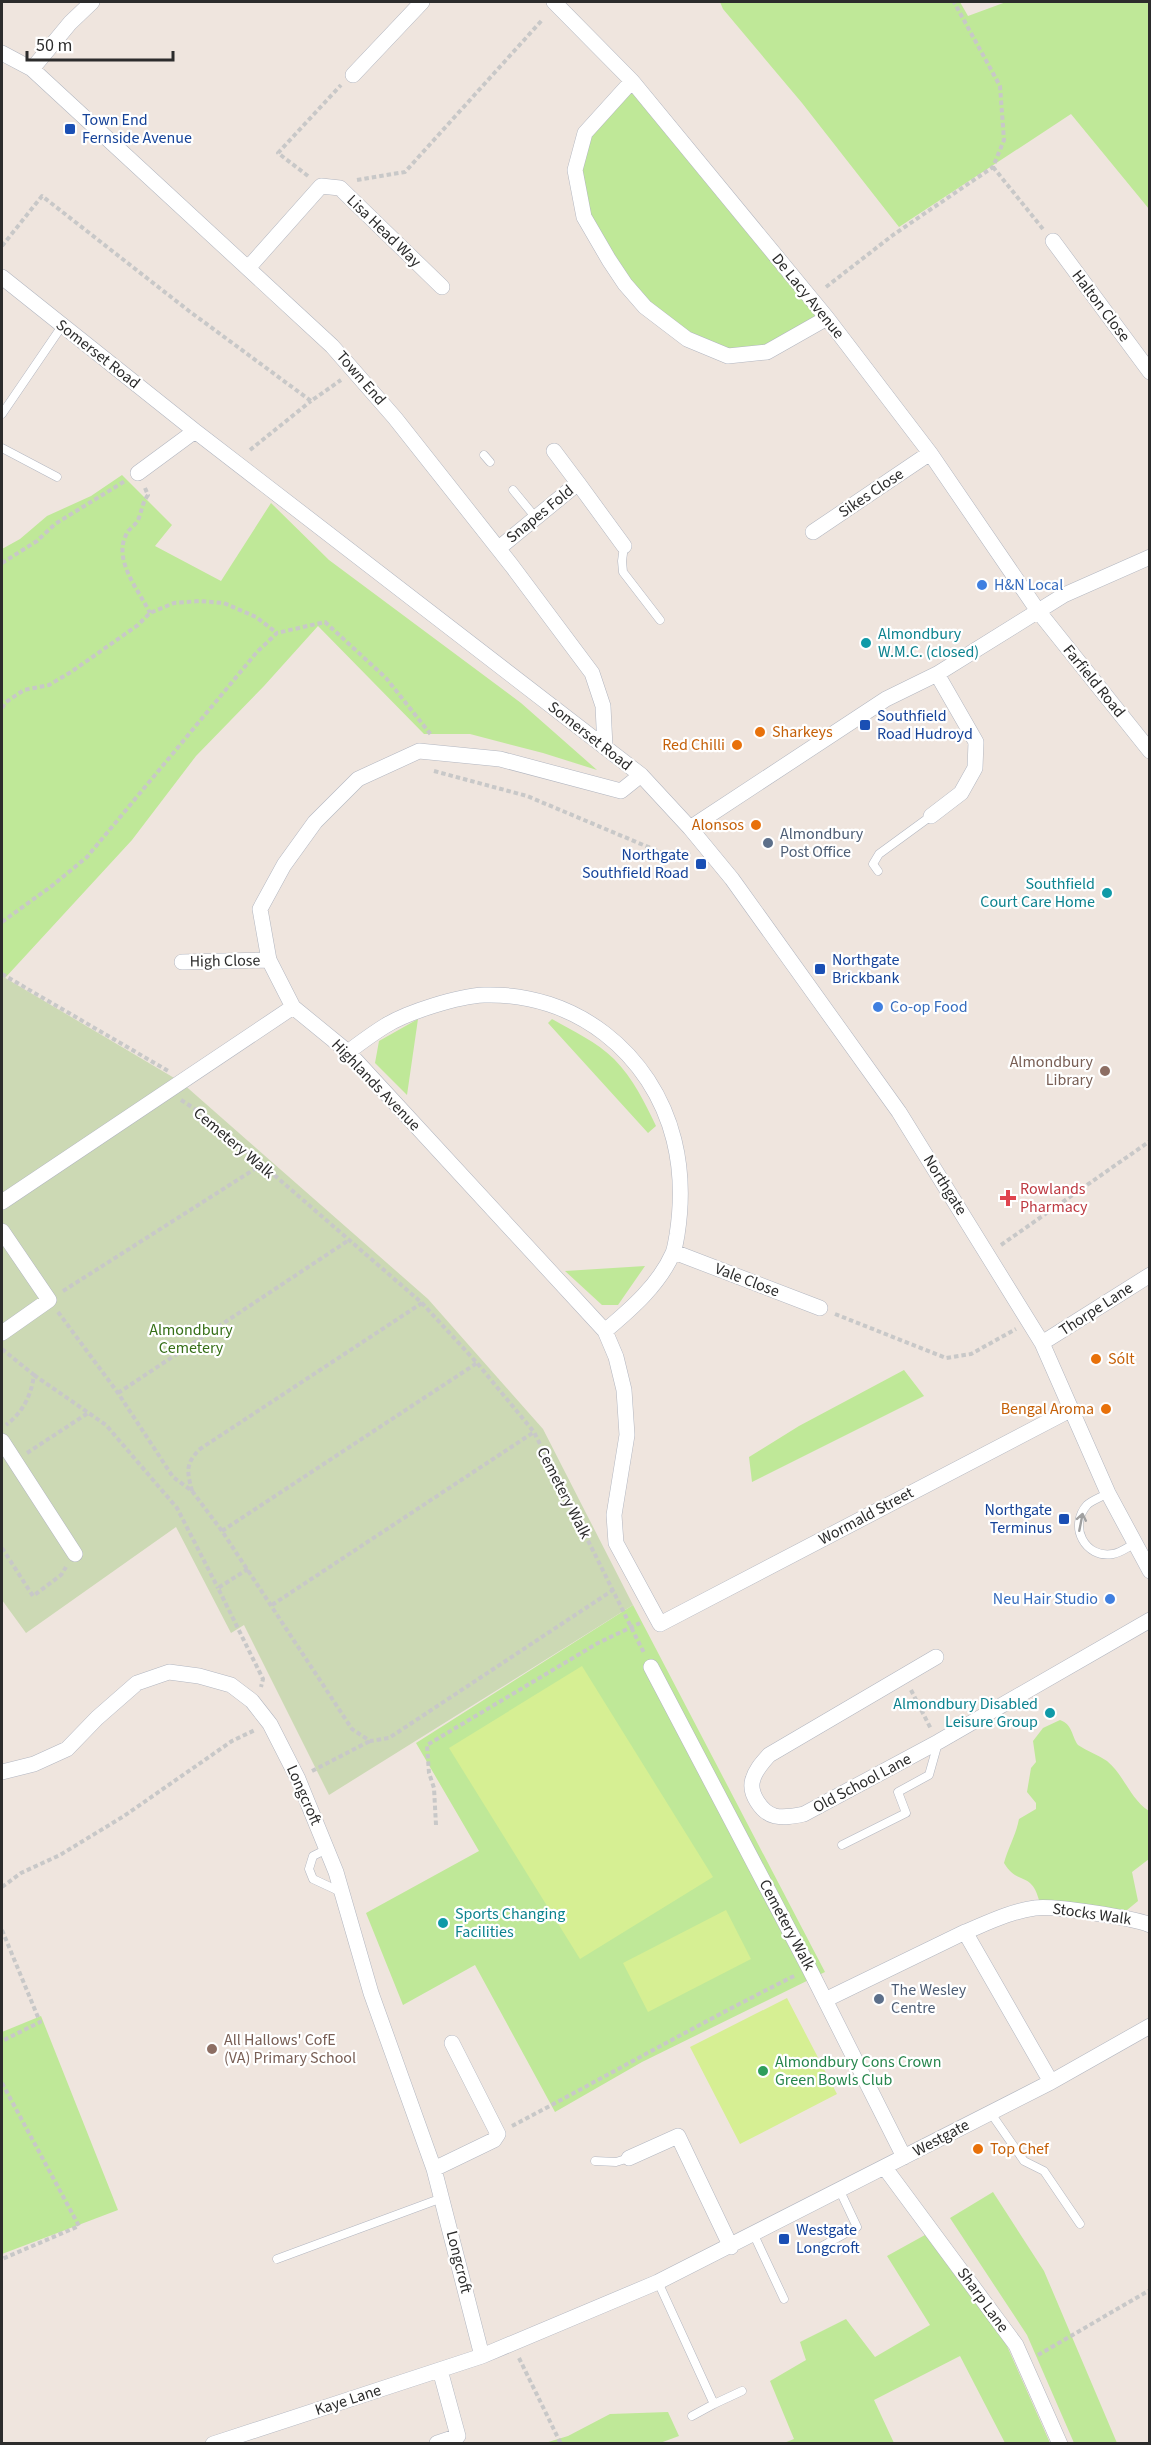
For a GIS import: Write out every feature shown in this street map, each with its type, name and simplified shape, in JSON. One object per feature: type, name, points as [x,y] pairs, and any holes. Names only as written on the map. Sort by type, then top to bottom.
[{"type":"street","points":[[32,69],[70,23],[92,2]]},
{"type":"street","points":[[353,75],[422,2]]},
{"type":"street","name":"De Lacy Avenue","points":[[554,2],[632,81],[827,318],[930,453],[1038,611]]},
{"type":"street","name":"Town End","points":[[2,52],[32,69],[333,346],[395,418],[498,548],[592,673],[603,706],[605,747]]},
{"type":"street","points":[[632,81],[585,133],[575,170],[584,217],[625,284],[645,307],[687,339],[728,356],[767,352],[827,318]]},
{"type":"street","points":[[249,267],[321,186]]},
{"type":"street","name":"Lisa Head Way","points":[[321,186],[340,188],[442,287]]},
{"type":"street","name":"Halton Close","points":[[1053,241],[1149,372]]},
{"type":"street","name":"Somerset Road","points":[[2,277],[195,431],[641,775],[690,828]]},
{"type":"street","points":[[138,473],[195,431]]},
{"type":"street","points":[[554,452],[578,483]]},
{"type":"street","name":"Sikes Close","points":[[813,532],[930,453]]},
{"type":"street","name":"Snapes Fold","points":[[498,548],[578,483],[624,546]]},
{"type":"street","points":[[690,828],[886,699],[937,674],[1064,595],[1149,557]]},
{"type":"street","name":"Farfield Road","points":[[1038,611],[1149,751]]},
{"type":"street","points":[[931,816],[961,794],[975,768],[976,742],[937,674]]},
{"type":"street","name":"Highlands Avenue","points":[[641,775],[621,792],[500,759],[419,751],[358,779],[315,822],[284,865],[260,909],[269,960],[294,1006],[348,1052],[605,1331],[616,1357],[624,1390],[627,1435],[614,1515],[616,1543],[657,1619]]},
{"type":"street","name":"Northgate","points":[[690,828],[732,879],[899,1112],[1030,1321],[1072,1409],[1108,1493],[1149,1571]]},
{"type":"street","name":"High Close","points":[[182,962],[269,960]]},
{"type":"street","points":[[348,1052],[387,1024],[443,1003],[483,995],[524,996],[573,1012],[611,1038],[644,1072],[668,1117],[679,1163],[681,1207],[674,1252],[643,1299],[605,1331]]},
{"type":"street","points":[[2,1202],[294,1006]]},
{"type":"street","points":[[2,1231],[49,1300],[2,1333]]},
{"type":"street","name":"Vale Close","points":[[674,1252],[820,1308]]},
{"type":"street","name":"Thorpe Lane","points":[[1042,1343],[1149,1275]]},
{"type":"street","name":"Wormald Street","points":[[657,1619],[1072,1409]]},
{"type":"street","points":[[2,1441],[75,1554]]},
{"type":"street","name":"Old School Lane","points":[[936,1657],[769,1755],[758,1767],[751,1781],[754,1795],[762,1809],[774,1816],[804,1814],[938,1742],[1149,1620]]},
{"type":"street","name":"Cemetery Walk","points":[[651,1667],[810,1968],[904,2157]]},
{"type":"street","name":"Longcroft","points":[[2,1772],[34,1764],[67,1749],[97,1718],[137,1683],[169,1672],[200,1676],[231,1685],[252,1701],[270,1724],[298,1779],[343,1893],[371,1993],[443,2198],[482,2356]]},
{"type":"street","name":"Stocks Walk","points":[[825,2000],[965,1932],[1035,1908],[1050,1907],[1132,1919],[1149,1925]]},
{"type":"street","points":[[965,1932],[1051,2082]]},
{"type":"street","name":"Westgate","points":[[482,2356],[658,2282],[731,2247],[1051,2082],[1149,2026]]},
{"type":"street","points":[[434,2169],[494,2140],[498,2134],[452,2043]]},
{"type":"street","points":[[629,2158],[678,2136],[731,2247]]},
{"type":"street","name":"Sharp Lane","points":[[885,2168],[1016,2345],[1060,2444]]},
{"type":"street","name":"Kaye Lane","points":[[213,2444],[482,2356]]},
{"type":"street","points":[[436,2443],[458,2436],[440,2370]]},
{"type":"lane","points":[[2,414],[62,326]]},
{"type":"lane","points":[[2,448],[57,477]]},
{"type":"lane","points":[[484,455],[490,462]]},
{"type":"lane","points":[[513,490],[536,518]]},
{"type":"lane","points":[[624,546],[623,572],[660,620]]},
{"type":"lane","points":[[878,871],[873,864],[879,854],[931,816]]},
{"type":"lane","points":[[1108,1493],[1088,1504],[1081,1517],[1079,1533],[1086,1547],[1098,1554],[1114,1554],[1134,1544]]},
{"type":"lane","points":[[842,1845],[906,1813],[897,1792],[929,1775],[938,1742]]},
{"type":"lane","points":[[327,1849],[313,1856],[309,1869],[313,1879],[343,1893]]},
{"type":"lane","points":[[990,2112],[1024,2161],[1044,2171],[1080,2224]]},
{"type":"lane","points":[[595,2162],[616,2162],[629,2158]]},
{"type":"lane","points":[[817,2249],[857,2227],[840,2191]]},
{"type":"lane","points":[[277,2259],[443,2198]]},
{"type":"lane","points":[[754,2235],[784,2298]]},
{"type":"lane","points":[[658,2282],[714,2404]]},
{"type":"lane","points":[[692,2416],[742,2391]]},
{"type":"path","points":[[825,287],[893,235],[993,167],[1004,140],[1000,86],[954,2]]},
{"type":"path","points":[[353,181],[405,172],[543,18]]},
{"type":"path","points":[[321,186],[278,153],[338,87],[353,75]]},
{"type":"path","points":[[993,167],[1053,241]]},
{"type":"path","points":[[2,246],[42,195],[179,304],[264,369],[311,401]]},
{"type":"path","points":[[250,450],[311,401],[342,380]]},
{"type":"path","points":[[2,563],[37,541],[55,524],[138,473],[148,495],[141,504],[138,520],[125,535],[122,555],[127,574],[139,590],[150,613]]},
{"type":"path","points":[[2,708],[6,702],[24,690],[49,685],[71,672],[138,625],[150,613],[174,603],[199,601],[224,603],[256,617],[277,633]]},
{"type":"path","points":[[2,922],[87,857],[257,651],[277,633],[325,622],[386,678],[445,753]]},
{"type":"path","points":[[429,770],[527,796],[679,860]]},
{"type":"path","points":[[2,974],[183,1081]]},
{"type":"path","name":"Cemetery Walk","points":[[168,1092],[206,1116],[422,1303],[477,1363],[534,1432],[651,1667]]},
{"type":"path","points":[[988,1255],[1149,1141]]},
{"type":"path","points":[[261,1165],[49,1300],[118,1393],[173,1477],[192,1491],[222,1531],[352,1729],[370,1741]]},
{"type":"path","points":[[118,1393],[349,1240]]},
{"type":"path","points":[[192,1491],[188,1473],[190,1459],[200,1449],[422,1303]]},
{"type":"path","points":[[820,1308],[946,1358],[971,1354],[1030,1321]]},
{"type":"path","points":[[2,1349],[34,1375],[106,1425],[177,1508],[263,1679],[252,1701]]},
{"type":"path","points":[[222,1531],[477,1363]]},
{"type":"path","points":[[2,1429],[21,1410],[27,1400],[34,1375]]},
{"type":"path","points":[[15,1461],[88,1413]]},
{"type":"path","points":[[272,1605],[534,1432]]},
{"type":"path","points":[[2,1548],[33,1596],[61,1575],[75,1554]]},
{"type":"path","points":[[218,1588],[248,1569]]},
{"type":"path","points":[[315,1769],[370,1741],[389,1738],[613,1590]]},
{"type":"path","points":[[436,1825],[428,1745],[598,1643],[657,1619]]},
{"type":"path","points":[[904,1677],[938,1742]]},
{"type":"path","points":[[2,1887],[21,1873],[60,1855],[124,1816],[232,1741],[270,1724]]},
{"type":"path","points":[[2,1930],[40,2022],[2,2041]]},
{"type":"path","points":[[498,2134],[658,2048],[706,2019],[810,1968]]},
{"type":"path","points":[[2,2083],[79,2226],[2,2259]]},
{"type":"path","points":[[1024,2363],[1149,2290]]},
{"type":"path","points":[[511,2344],[561,2444]]},
{"type":"green space","points":[[720,2],[960,2],[968,16],[1006,2],[1149,2],[1149,209],[1071,114],[899,227],[802,103],[723,9]]},
{"type":"green space","points":[[632,81],[827,318],[767,352],[728,356],[645,307],[584,217],[575,170],[585,133]]},
{"type":"green space","points":[[122,475],[172,525],[155,546],[221,581],[271,503],[329,560],[521,703],[597,770],[470,734],[424,734],[318,626],[196,756],[132,840],[5,978],[2,976],[2,549],[20,539],[47,516],[91,496]]},
{"type":"green space","name":"Almondbury Cemetery","points":[[2,976],[181,1082],[428,1299],[543,1429],[633,1605],[329,1795],[244,1625],[231,1633],[176,1527],[26,1633],[2,1600]]},
{"type":"green space","points":[[418,1019],[407,1095],[375,1063],[379,1041]]},
{"type":"green space","points":[[552,1019],[592,1042],[621,1066],[633,1082],[656,1126],[648,1133],[548,1023]]},
{"type":"green space","points":[[645,1266],[618,1305],[602,1305],[565,1271]]},
{"type":"green space","points":[[904,1370],[924,1396],[752,1482],[749,1457],[799,1426]]},
{"type":"green space","points":[[633,1605],[825,1972],[642,2062],[555,2112],[475,1965],[403,2005],[366,1913],[479,1851],[416,1743]]},
{"type":"green space","points":[[582,1666],[713,1877],[580,1959],[449,1748]]},
{"type":"green space","points":[[1060,1720],[1070,1727],[1078,1745],[1104,1759],[1113,1767],[1137,1801],[1149,1811],[1149,1859],[1132,1872],[1138,1901],[1121,1915],[1086,1912],[1078,1903],[1062,1906],[1039,1900],[1032,1885],[1014,1874],[1004,1863],[1019,1819],[1036,1809],[1036,1803],[1027,1792],[1031,1768],[1036,1762],[1033,1741],[1043,1728]]},
{"type":"green space","points":[[726,1910],[751,1959],[648,2012],[623,1963]]},
{"type":"green space","name":"Almondbury Cons Crown Green Bowls Club","points":[[787,1998],[837,2094],[740,2144],[690,2047]]},
{"type":"green space","points":[[41,2016],[118,2210],[2,2254],[2,2032]]},
{"type":"green space","points":[[993,2192],[1044,2271],[1117,2443],[1074,2443],[1027,2335],[950,2218]]},
{"type":"green space","points":[[934,2230],[1007,2346],[1050,2443],[1005,2443],[960,2356],[874,2400],[894,2443],[784,2443],[794,2439],[770,2381],[806,2360],[800,2342],[846,2319],[875,2357],[930,2325],[887,2256]]},
{"type":"green space","points":[[668,2412],[679,2436],[660,2443],[545,2443],[568,2436],[610,2414]]},
{"type":"place","name":"Town End Fernside Avenue","points":[[70,129]]},
{"type":"place","name":"H&N Local","points":[[982,585]]},
{"type":"place","name":"Almondbury W.M.C. (closed)","points":[[866,643]]},
{"type":"place","name":"Southfield Road Hudroyd","points":[[865,725]]},
{"type":"place","name":"Sharkeys","points":[[760,732]]},
{"type":"place","name":"Red Chilli","points":[[737,745]]},
{"type":"place","name":"Alonsos","points":[[756,825]]},
{"type":"place","name":"Almondbury Post Office","points":[[768,843]]},
{"type":"place","name":"Northgate Southfield Road","points":[[701,864]]},
{"type":"place","name":"Southfield Court Care Home","points":[[1107,893]]},
{"type":"place","name":"Northgate Brickbank","points":[[820,969]]},
{"type":"place","name":"Co-op Food","points":[[878,1007]]},
{"type":"place","name":"Almondbury Library","points":[[1105,1071]]},
{"type":"place","name":"Rowlands Pharmacy","points":[[1008,1198]]},
{"type":"place","name":"Sólt","points":[[1096,1359]]},
{"type":"place","name":"Bengal Aroma","points":[[1106,1409]]},
{"type":"place","name":"Northgate Terminus","points":[[1064,1519]]},
{"type":"place","name":"Neu Hair Studio","points":[[1110,1599]]},
{"type":"place","name":"Almondbury Disabled Leisure Group","points":[[1050,1713]]},
{"type":"place","name":"Sports Changing Facilities","points":[[443,1923]]},
{"type":"place","name":"The Wesley Centre","points":[[879,1999]]},
{"type":"place","name":"All Hallows' CofE (VA) Primary School","points":[[212,2049]]},
{"type":"place","name":"Almondbury Cons Crown Green Bowls Club","points":[[763,2071]]},
{"type":"place","name":"Top Chef","points":[[978,2149]]},
{"type":"place","name":"Westgate Longcroft","points":[[784,2239]]}]
